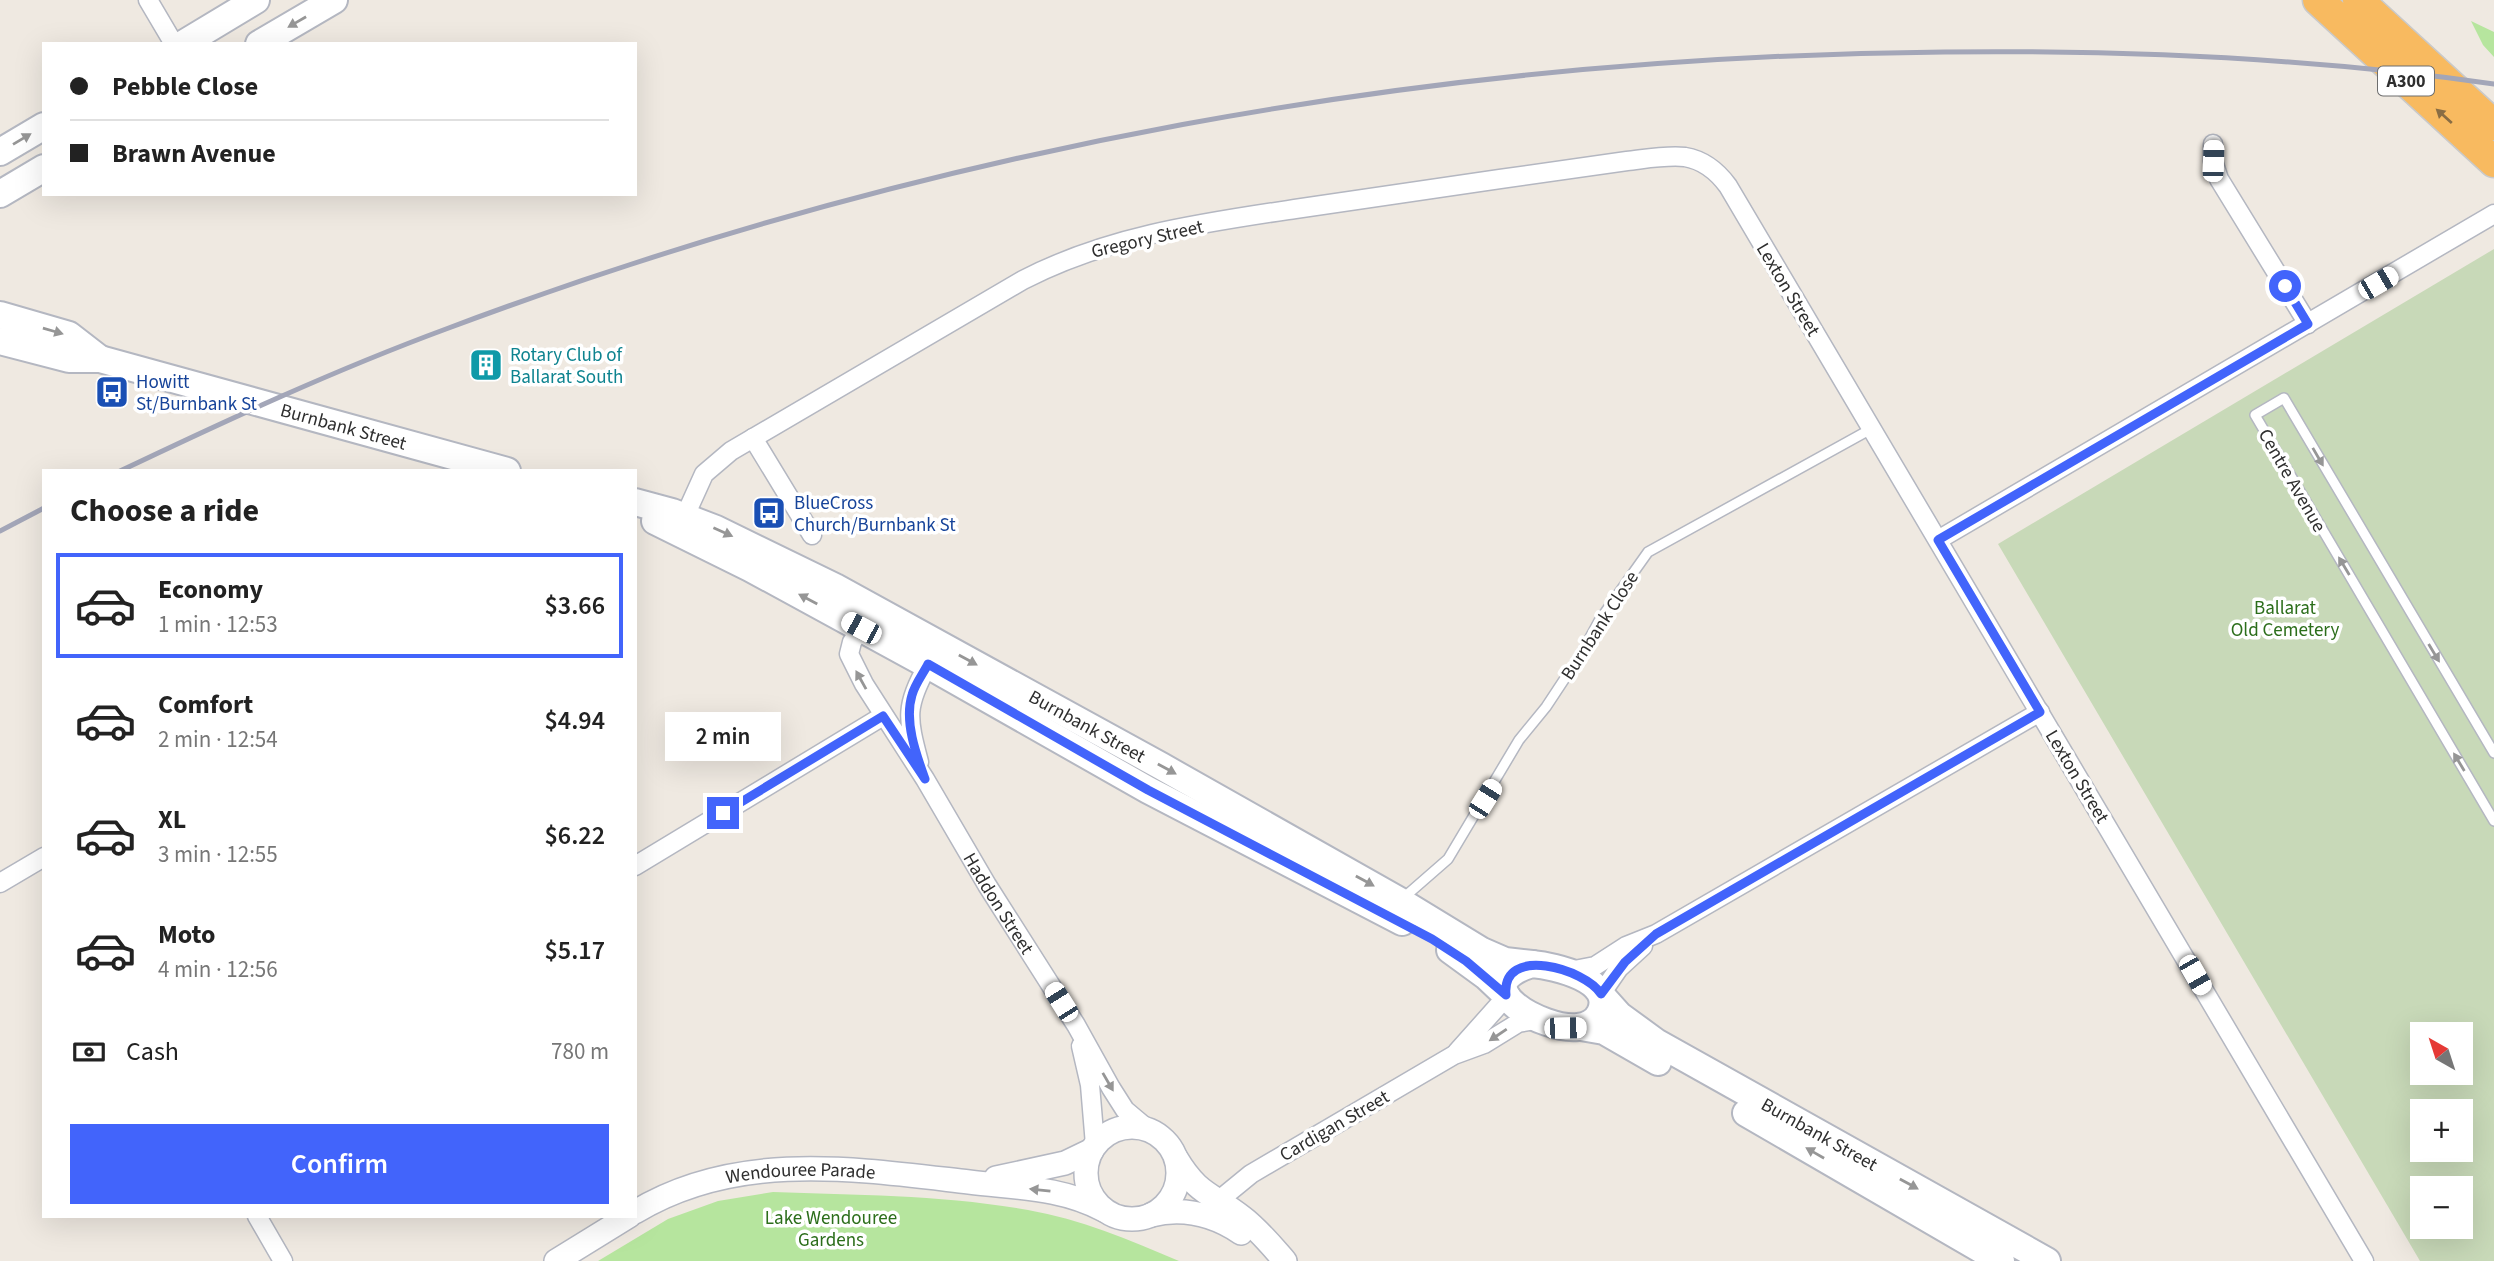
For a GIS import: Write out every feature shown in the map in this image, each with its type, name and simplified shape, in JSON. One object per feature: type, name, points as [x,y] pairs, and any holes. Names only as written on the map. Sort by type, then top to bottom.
[{"type":"highway","name":"A300","points":[[2318,0],[2494,162]]},
{"type":"highway","name":"A300","points":[[2358,0],[2494,125]]},
{"type":"main road","points":[[186,42],[256,0]]},
{"type":"main road","points":[[262,42],[334,0]]},
{"type":"main road","points":[[0,152],[42,127]]},
{"type":"main road","points":[[0,194],[42,169]]},
{"type":"main road","name":"Burnbank Street","points":[[0,315],[69,335],[100,359]]},
{"type":"main road","name":"Burnbank Street","points":[[0,341],[68,359],[100,359],[501,469]]},
{"type":"main road","name":"Burnbank Street","points":[[637,503],[685,516],[784,561],[884,614],[934,654],[1148,790],[1432,939],[1466,961],[1517,1009],[1565,1028],[1596,1028],[1609,1033],[2001,1261]]},
{"type":"main road","name":"Burnbank Street","points":[[637,514],[750,568],[861,628],[934,654],[1400,901],[1490,955],[1511,963],[1532,964],[1588,980],[1619,1015],[1656,1042],[2047,1261]]},
{"type":"main road","points":[[1506,996],[1505,984],[1509,976],[1517,969],[1532,964]]},
{"type":"main road","points":[[1581,1027],[1597,1017],[1602,1009],[1601,995]]},
{"type":"street","points":[[148,0],[173,42]]},
{"type":"street","points":[[2213,144],[2213,161],[2219,178],[2308,324]]},
{"type":"street","name":"Gregory Street","points":[[685,516],[704,474],[719,460],[1023,280],[1101,246],[1236,218],[1410,192],[1648,159],[1693,159]]},
{"type":"street","name":"Lexton Street","points":[[1693,159],[1710,167],[1728,186],[2364,1261]]},
{"type":"street","points":[[1938,540],[2494,214]]},
{"type":"street","points":[[753,438],[812,535]]},
{"type":"street","points":[[861,628],[884,614]]},
{"type":"street","name":"Haddon Street","points":[[861,628],[850,648],[850,659],[1125,1110],[1150,1131]]},
{"type":"street","name":"Haddon Street","points":[[925,779],[914,745],[910,705],[913,691],[934,654]]},
{"type":"street","points":[[1559,971],[1585,970],[1626,946],[1656,934],[2040,712]]},
{"type":"street","points":[[637,865],[883,716]]},
{"type":"street","points":[[0,883],[42,859]]},
{"type":"street","points":[[1601,995],[1625,962],[1656,934]]},
{"type":"street","name":"Cardigan Street","points":[[1454,1055],[1506,996]]},
{"type":"street","name":"Cardigan Street","points":[[1217,1201],[1251,1174],[1454,1055],[1484,1044],[1518,1023],[1542,1019]]},
{"type":"street","name":"Haddon Street","points":[[1076,1026],[1090,1085],[1094,1147]]},
{"type":"street","points":[[1135,1127],[1161,1137],[1191,1182],[1251,1224],[1283,1261],[1215,1218],[1177,1210],[1126,1219],[1104,1210],[1088,1189],[1087,1162],[1094,1147],[1107,1135],[1120,1129],[1135,1127]]},
{"type":"street","name":"Wendouree Parade","points":[[972,1183],[1065,1163],[1094,1147]]},
{"type":"street","points":[[1150,1216],[1164,1206],[1174,1192],[1178,1175],[1176,1158]]},
{"type":"street","name":"Wendouree Parade","points":[[637,1212],[692,1185],[744,1172],[804,1168],[893,1173],[1063,1193],[1104,1210]]},
{"type":"street","points":[[258,1218],[283,1261]]},
{"type":"street","points":[[556,1261],[626,1218]]},
{"type":"lane","name":"Centre Avenue","points":[[2494,753],[2284,398],[2255,415],[2494,821]]},
{"type":"lane","name":"Burnbank Close","points":[[1400,901],[1448,859],[1519,740],[1546,708],[1604,614],[1647,552],[1871,429]]},
{"type":"green space","points":[[2471,21],[2494,32],[2494,57],[2483,45]]},
{"type":"green space","name":"Ballarat Old Cemetery","points":[[2494,249],[2494,1261],[2420,1261],[1998,544]]},
{"type":"green space","name":"Lake Wendouree Gardens","points":[[773,1192],[933,1199],[1028,1210],[1086,1225],[1179,1261],[598,1261],[668,1219],[718,1201]]},
{"type":"railway","points":[[124,469],[363,361],[627,266],[810,210],[995,163],[1183,124],[1371,94],[1561,72],[1752,58],[1944,52],[2082,52],[2289,62],[2494,84]]},
{"type":"railway","points":[[0,531],[42,509]]},
{"type":"place","name":"Rotary Club of Ballarat South","points":[[486,365]]},
{"type":"place","name":"Howitt St/Burnbank St","points":[[112,392]]},
{"type":"place","name":"BlueCross Church/Burnbank St","points":[[769,513]]},
{"type":"route","points":[[723,813],[883,716],[925,779],[914,745],[910,705],[913,691],[928,664],[1148,790],[1401,921],[1454,952],[1506,995],[1505,984],[1509,976],[1517,969],[1532,964],[1588,980],[1601,994],[1625,962],[1656,934],[2040,712],[1938,540],[2308,324],[2285,286]]}]
